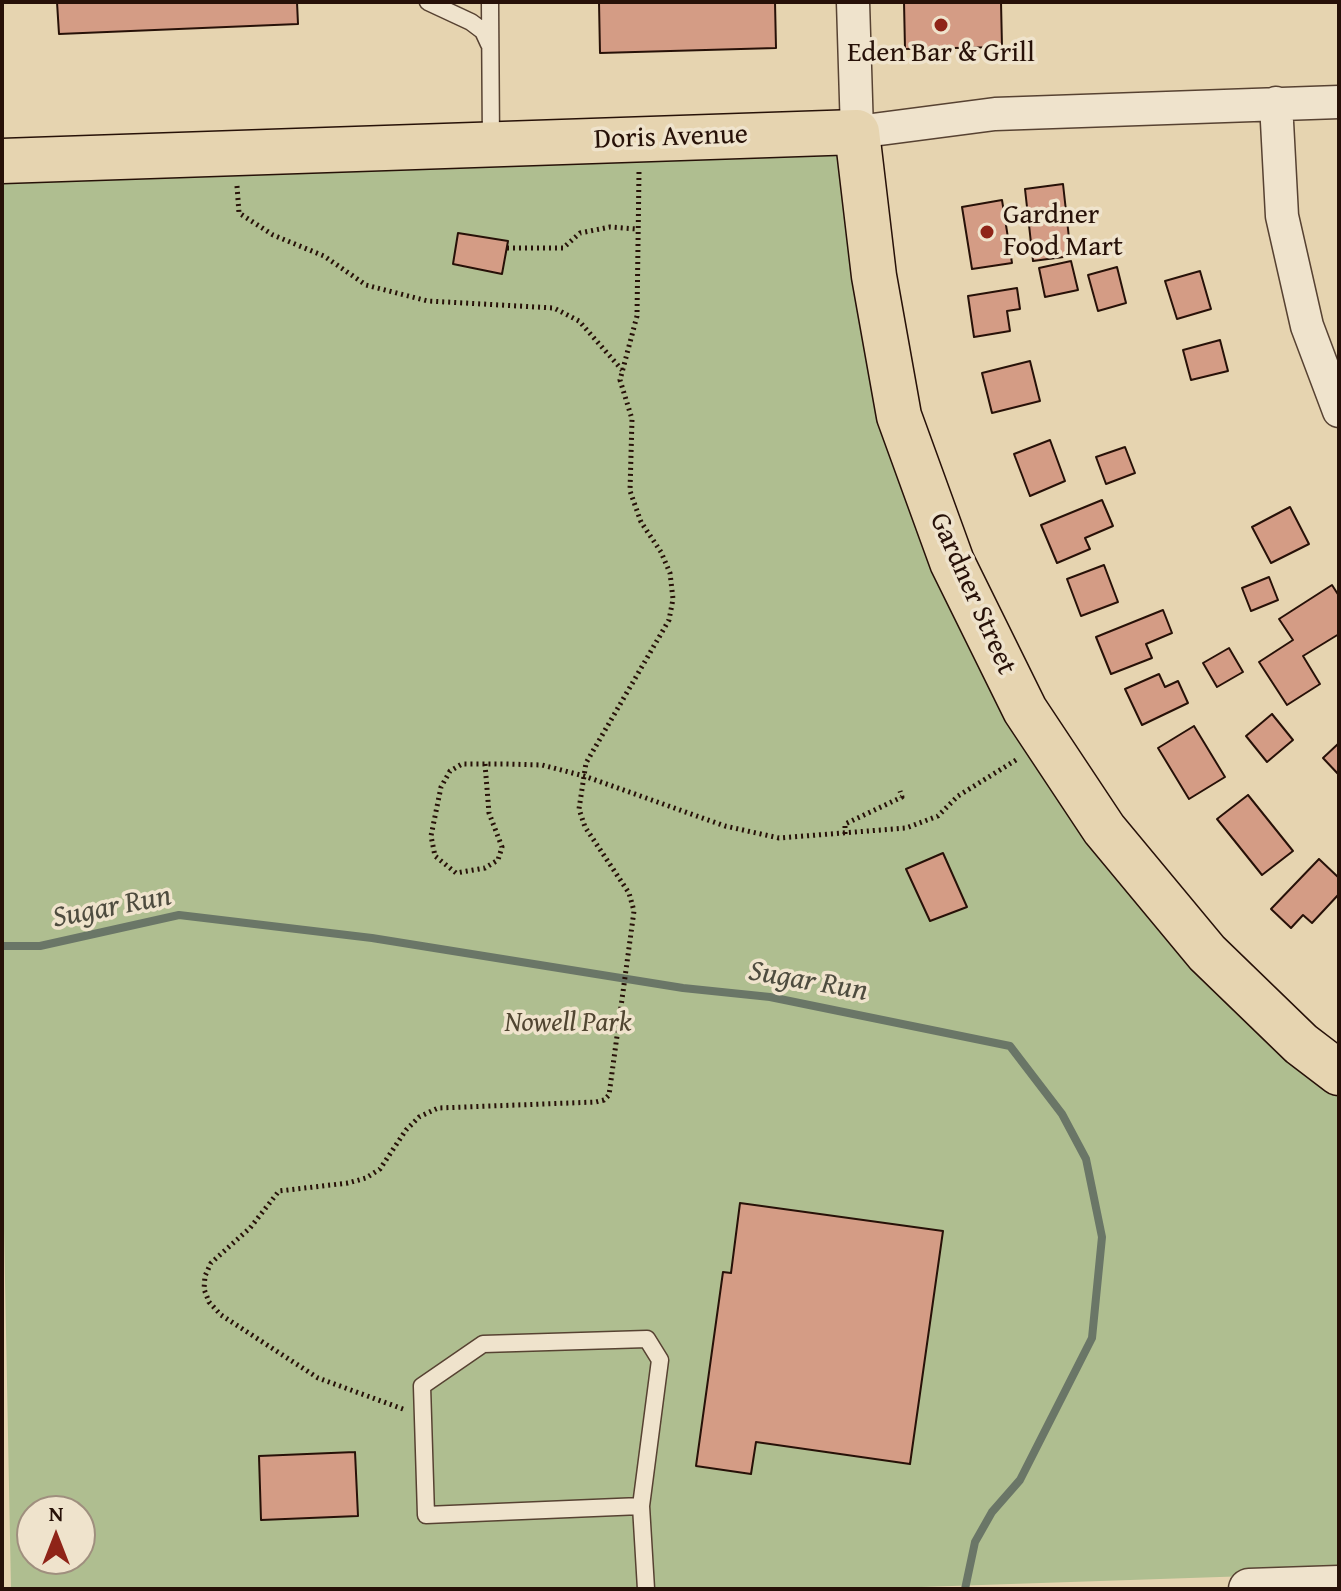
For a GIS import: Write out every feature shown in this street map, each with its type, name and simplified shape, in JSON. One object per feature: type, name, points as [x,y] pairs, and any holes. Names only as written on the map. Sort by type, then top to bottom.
[{"type":"main road","name":"Doris Avenue","points":[[2,161],[857,132]]},
{"type":"main road","name":"Gardner Street","points":[[857,132],[874,276],[899,416],[952,562],[1025,710],[1104,829],[1207,953],[1301,1044],[1339,1073]]},
{"type":"street","name":"Gardner Street","points":[[853,2],[857,132]]},
{"type":"street","name":"Doris Avenue","points":[[857,132],[995,114],[1339,102]]},
{"type":"street","points":[[1276,103],[1282,216],[1307,326],[1339,411]]},
{"type":"street","points":[[1249,1589],[1339,1586]]},
{"type":"lane","points":[[428,2],[471,22],[483,31],[491,49]]},
{"type":"lane","points":[[490,2],[491,145]]},
{"type":"lane","points":[[641,1506],[426,1515],[422,1386],[483,1344],[647,1339],[660,1360],[641,1506],[646,1589]]},
{"type":"path","points":[[422,1416],[318,1378],[221,1315],[209,1302],[204,1289],[205,1276],[211,1263],[250,1228],[279,1191],[366,1178],[380,1169],[406,1130],[419,1117],[438,1108],[604,1100],[609,1095],[634,911],[629,893],[585,827],[579,809],[586,763],[669,620],[673,599],[670,573],[661,552],[641,522],[630,491],[632,419],[620,380],[637,316],[637,187],[643,139]]},
{"type":"path","points":[[234,153],[239,213],[273,235],[324,256],[366,285],[428,301],[554,308],[579,321],[622,370]]},
{"type":"path","points":[[507,248],[563,248],[580,233],[610,227],[637,229]]},
{"type":"path","points":[[485,764],[489,813],[502,847],[498,860],[485,868],[456,873],[435,856],[431,836],[441,787],[450,771],[462,764],[485,764],[542,765],[584,776],[739,829],[779,838],[906,828],[938,816],[958,796],[990,774],[1047,744]]},
{"type":"path","points":[[845,834],[845,824],[902,797],[900,791]]},
{"type":"green space","name":"Nowell Park","points":[[874,146],[918,424],[1039,711],[1125,830],[1322,1044],[1339,1056],[1339,1573],[862,1589],[11,1589],[2,1126],[2,175]]},
{"type":"building","points":[[57,2],[297,2],[298,24],[59,34]]},
{"type":"building","points":[[599,2],[775,2],[776,48],[600,53]]},
{"type":"building","points":[[904,2],[1001,2],[1002,47],[905,49]]},
{"type":"building","points":[[1063,184],[1071,256],[1033,261],[1025,189]]},
{"type":"building","points":[[1002,200],[1012,263],[972,269],[962,207]]},
{"type":"building","points":[[458,233],[508,241],[502,274],[453,264]]},
{"type":"building","points":[[1071,261],[1078,290],[1045,297],[1039,268]]},
{"type":"building","points":[[1117,267],[1126,303],[1098,311],[1088,275]]},
{"type":"building","points":[[1200,271],[1211,309],[1177,319],[1165,281]]},
{"type":"building","points":[[1017,288],[1020,309],[1007,311],[1010,331],[974,337],[968,296]]},
{"type":"building","points":[[1220,340],[1228,371],[1191,380],[1183,350]]},
{"type":"building","points":[[1030,361],[1040,401],[992,413],[982,373]]},
{"type":"building","points":[[1050,440],[1065,481],[1030,496],[1014,454]]},
{"type":"building","points":[[1125,447],[1135,473],[1106,484],[1096,457]]},
{"type":"building","points":[[1102,500],[1113,526],[1085,538],[1090,549],[1057,563],[1041,525]]},
{"type":"building","points":[[1290,507],[1309,544],[1271,563],[1252,527]]},
{"type":"building","points":[[1104,565],[1118,602],[1081,616],[1067,579]]},
{"type":"building","points":[[1269,577],[1278,600],[1251,611],[1242,588]]},
{"type":"building","points":[[1332,585],[1339,596],[1339,634],[1303,656],[1320,684],[1287,705],[1259,662],[1293,640],[1279,619]]},
{"type":"building","points":[[1163,610],[1172,633],[1146,644],[1152,658],[1111,674],[1096,637]]},
{"type":"building","points":[[1229,648],[1243,672],[1217,687],[1203,663]]},
{"type":"building","points":[[1159,674],[1165,687],[1178,681],[1188,703],[1142,725],[1125,689]]},
{"type":"building","points":[[1272,714],[1293,740],[1267,762],[1246,736]]},
{"type":"building","points":[[1194,726],[1225,777],[1189,799],[1158,748]]},
{"type":"building","points":[[1339,743],[1339,775],[1323,758]]},
{"type":"building","points":[[1248,795],[1293,851],[1262,875],[1217,819]]},
{"type":"building","points":[[943,853],[967,907],[930,921],[906,869]]},
{"type":"building","points":[[1319,859],[1339,878],[1339,894],[1312,923],[1303,915],[1291,928],[1271,909]]},
{"type":"building","points":[[740,1203],[943,1231],[910,1464],[756,1442],[751,1474],[696,1466],[723,1272],[731,1273]]},
{"type":"building","points":[[355,1452],[358,1516],[261,1520],[259,1456]]},
{"type":"waterway","name":"Sugar Run","points":[[2,946],[40,946],[179,915],[372,938],[683,988],[770,997],[1010,1046],[1062,1114],[1086,1159],[1102,1237],[1092,1338],[1020,1480],[992,1512],[975,1542],[965,1589]]},
{"type":"place","name":"Eden Bar & Grill","points":[[941,25]]},
{"type":"place","name":"Gardner Food Mart","points":[[987,232]]}]
